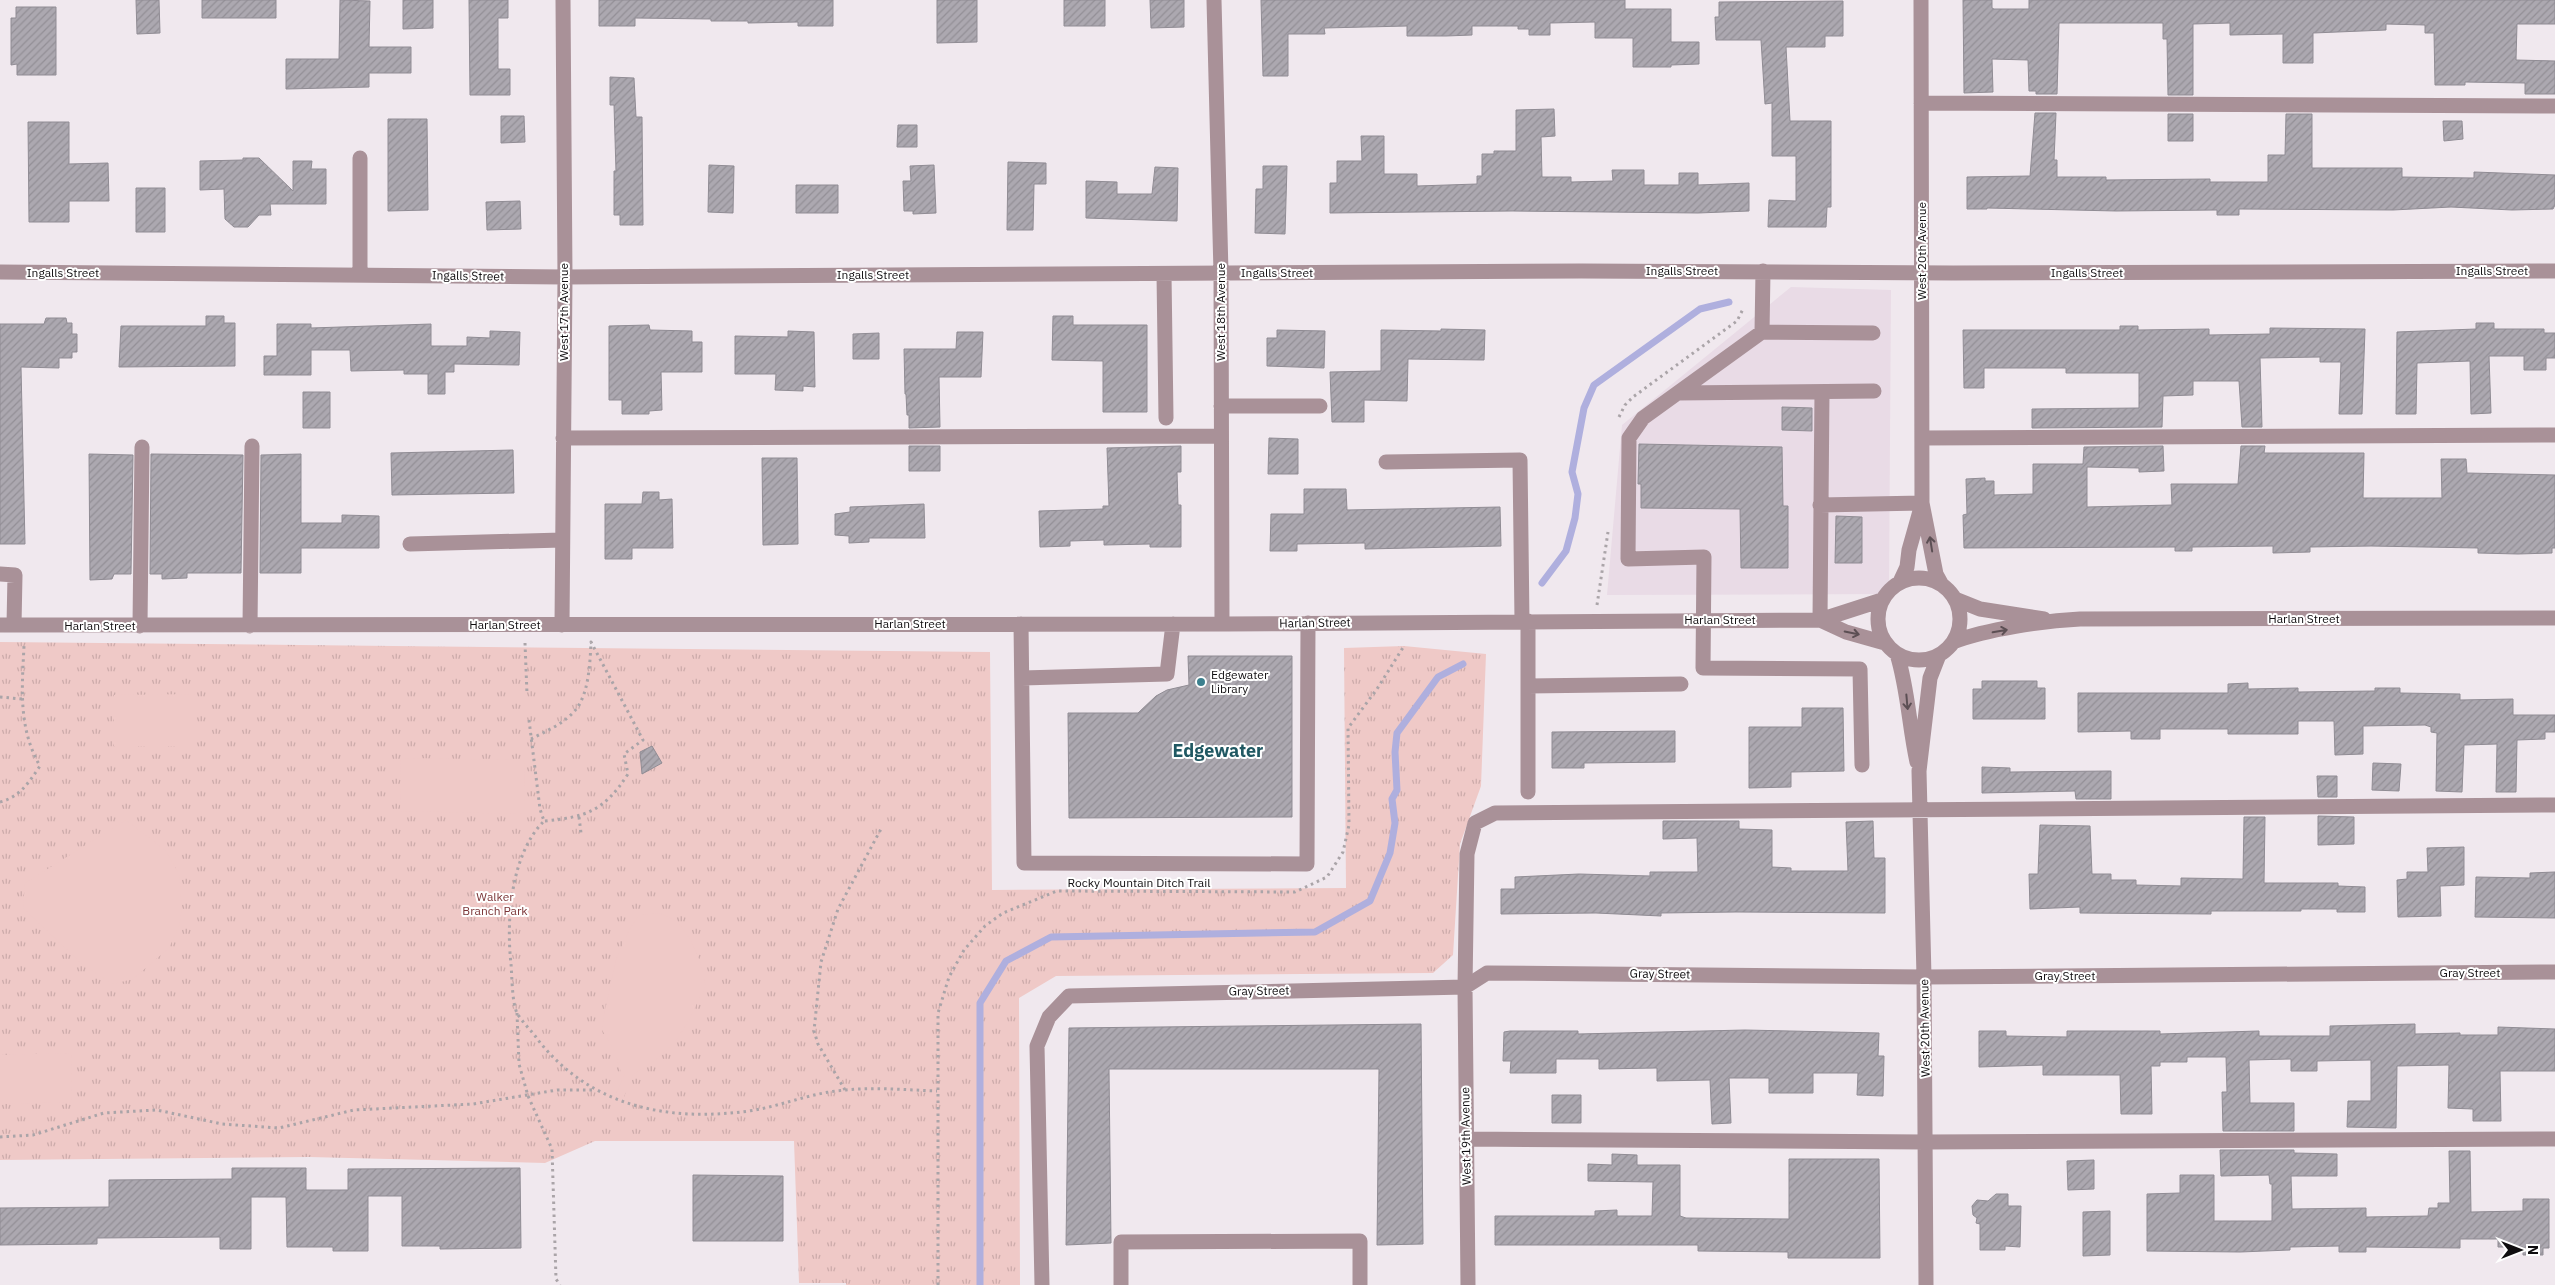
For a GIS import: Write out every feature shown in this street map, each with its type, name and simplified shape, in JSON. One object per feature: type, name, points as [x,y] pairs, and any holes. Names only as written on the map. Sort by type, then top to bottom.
[{"type":"street","name":"West 17th Avenue","points":[[562,625],[565,277],[563,0]]},
{"type":"street","name":"West 18th Avenue","points":[[1214,0],[1222,273],[1222,624]]},
{"type":"street","name":"West 20th Avenue","points":[[1921,0],[1922,503],[1936,574],[1942,585]]},
{"type":"street","points":[[1921,104],[2555,106]]},
{"type":"street","points":[[360,158],[360,275]]},
{"type":"street","name":"Ingalls Street","points":[[0,272],[565,277],[1763,271],[1922,274],[2555,270]]},
{"type":"street","points":[[1762,332],[1763,271]]},
{"type":"street","points":[[1164,274],[1166,418]]},
{"type":"street","points":[[1862,765],[1860,669],[1703,668],[1704,557],[1628,559],[1629,438],[1643,418],[1762,332],[1873,333]]},
{"type":"street","points":[[1678,393],[1874,391]]},
{"type":"street","points":[[1820,620],[1822,392]]},
{"type":"street","points":[[1222,406],[1320,406]]},
{"type":"street","points":[[1923,438],[2555,435]]},
{"type":"street","points":[[563,438],[1222,436]]},
{"type":"street","points":[[250,626],[252,446]]},
{"type":"street","points":[[140,626],[142,447]]},
{"type":"street","points":[[1386,462],[1520,460],[1528,686],[1528,792]]},
{"type":"street","name":"West 20th Avenue","points":[[1900,582],[1907,567],[1910,544],[1922,503]]},
{"type":"street","points":[[1820,505],[1922,503]]},
{"type":"street","points":[[410,544],[562,540]]},
{"type":"street","points":[[0,574],[15,575],[7,625]]},
{"type":"street","points":[[1922,578],[1942,585],[1955,599],[1960,621],[1953,642],[1939,655],[1918,660],[1897,654],[1885,643],[1881,635],[1878,617],[1882,600],[1900,582],[1922,578]]},
{"type":"street","name":"Harlan Street","points":[[1955,599],[1980,609],[2053,620],[2555,618]]},
{"type":"street","name":"Harlan Street","points":[[7,625],[1222,624],[1820,620],[1882,600]]},
{"type":"street","name":"Harlan Street","points":[[1820,620],[1846,632],[1885,643]]},
{"type":"street","name":"Harlan Street","points":[[1953,642],[1978,634],[2053,620]]},
{"type":"street","points":[[1021,624],[1024,863],[1307,864],[1308,623]]},
{"type":"street","points":[[1022,678],[1167,674],[1173,624]]},
{"type":"street","name":"West 20th Avenue","points":[[1897,654],[1906,683],[1910,731],[1919,771]]},
{"type":"street","name":"West 20th Avenue","points":[[1926,1285],[1924,977],[1919,771],[1926,730],[1930,678],[1939,655]]},
{"type":"street","points":[[1528,686],[1681,684]]},
{"type":"street","points":[[1920,810],[2555,805]]},
{"type":"street","name":"West 19th Avenue","points":[[1468,1285],[1465,986],[1467,854],[1475,822],[1495,813],[1920,810]]},
{"type":"street","name":"Gray Street","points":[[1042,1285],[1037,1046],[1048,1017],[1069,996],[1465,986],[1487,972],[1924,977],[2555,972]]},
{"type":"street","points":[[1466,1139],[1926,1142],[2555,1139]]},
{"type":"street","points":[[1121,1285],[1121,1242],[1360,1241],[1360,1285]]},
{"type":"path","points":[[531,739],[559,723],[576,708],[590,664],[591,642],[643,740],[624,754],[628,774],[614,796],[579,817],[544,820],[535,830],[521,860],[513,896],[508,942],[516,1012],[519,1064],[528,1096],[552,1150],[556,1280],[560,1285]]},
{"type":"path","points":[[525,643],[527,694]]},
{"type":"path","points":[[0,802],[11,799],[27,786],[40,766],[31,750],[25,731],[22,699],[24,646]]},
{"type":"path","name":"Rocky Mountain Ditch Trail","points":[[938,1285],[938,1013],[949,977],[964,950],[985,926],[1003,913],[1057,891],[1295,892],[1327,877],[1343,852],[1349,824],[1348,728],[1377,689],[1404,646]]},
{"type":"path","points":[[0,697],[22,699]]},
{"type":"path","points":[[529,720],[544,820]]},
{"type":"path","points":[[579,817],[581,833]]},
{"type":"path","points":[[845,1090],[818,1044],[814,1031],[821,962],[838,909],[881,829]]},
{"type":"path","points":[[516,1012],[550,1054],[593,1090],[641,1108],[665,1113],[688,1114],[749,1111],[845,1090],[937,1091]]},
{"type":"path","points":[[0,1137],[33,1135],[104,1113],[157,1110],[222,1124],[279,1128],[354,1110],[473,1104],[557,1090],[593,1090]]},
{"type":"shaded area","points":[[1791,287],[1891,290],[1889,594],[1607,595],[1622,425]]},
{"type":"green space","name":"Walker Branch Park","points":[[0,642],[990,652],[992,890],[1346,888],[1344,648],[1404,646],[1486,654],[1481,786],[1460,844],[1453,955],[1433,973],[1056,976],[1019,998],[1020,1285],[846,1285],[846,1283],[799,1283],[794,1141],[595,1141],[545,1163],[309,1157],[0,1160]]},
{"type":"green space","points":[[196,694],[196,746],[114,746],[114,695]]},
{"type":"green space","points":[[401,758],[525,760],[524,814],[400,811]]},
{"type":"green space","points":[[126,820],[166,851],[179,874],[182,909],[179,926],[169,948],[133,979],[113,984],[83,965],[23,908],[25,883]]},
{"type":"green space","points":[[659,913],[676,922],[691,941],[702,968],[705,988],[680,1035],[664,1053],[633,1074],[622,1102],[614,1098],[625,1074],[621,1072],[614,1050],[602,1030],[604,1015],[616,960],[629,930],[639,915]]},
{"type":"green space","points":[[71,1053],[72,1102],[0,1104],[0,1055]]},
{"type":"building","points":[[136,0],[159,0],[160,33],[137,34]]},
{"type":"building","points":[[202,0],[276,0],[276,18],[202,18]]},
{"type":"building","points":[[340,0],[370,1],[369,47],[411,47],[411,73],[369,73],[369,87],[286,89],[286,59],[339,59]]},
{"type":"building","points":[[403,0],[433,0],[433,28],[403,29]]},
{"type":"building","points":[[469,0],[508,0],[508,18],[498,18],[498,69],[510,69],[510,95],[470,95]]},
{"type":"building","points":[[599,0],[833,0],[833,26],[798,26],[798,22],[748,23],[748,21],[711,21],[711,19],[635,18],[635,26],[599,26]]},
{"type":"building","points":[[937,0],[977,0],[977,42],[937,43]]},
{"type":"building","points":[[1064,0],[1105,0],[1105,26],[1064,26]]},
{"type":"building","points":[[1150,0],[1184,0],[1184,27],[1151,28]]},
{"type":"building","points":[[1261,0],[1625,0],[1625,9],[1671,9],[1671,42],[1699,42],[1699,64],[1671,65],[1671,67],[1633,67],[1633,38],[1595,38],[1595,22],[1550,23],[1550,35],[1529,35],[1529,29],[1518,29],[1518,26],[1472,26],[1472,35],[1446,36],[1407,36],[1407,26],[1324,28],[1325,34],[1288,34],[1288,76],[1263,76]]},
{"type":"building","points":[[1963,0],[1992,0],[1992,8],[1994,9],[2029,9],[2029,0],[2555,0],[2555,24],[2517,24],[2516,60],[2555,61],[2555,94],[2525,94],[2525,83],[2465,82],[2465,85],[2435,85],[2434,33],[2425,33],[2425,25],[2386,24],[2386,30],[2313,33],[2313,63],[2283,63],[2283,34],[2230,35],[2230,23],[2193,24],[2193,95],[2168,95],[2167,39],[2163,39],[2163,23],[2059,23],[2057,94],[2036,94],[2036,91],[2029,91],[2028,60],[1992,59],[1993,92],[1964,93]]},
{"type":"building","points":[[1843,1],[1843,36],[1825,36],[1825,47],[1786,47],[1790,121],[1831,121],[1831,207],[1827,207],[1826,227],[1768,227],[1769,200],[1796,201],[1796,156],[1772,156],[1772,103],[1765,104],[1761,40],[1716,40],[1715,17],[1719,17],[1719,2]]},
{"type":"building","points":[[16,7],[56,7],[56,75],[17,75],[17,64],[11,65],[11,18],[16,18]]},
{"type":"building","points":[[610,77],[634,78],[636,117],[642,117],[643,225],[620,225],[620,215],[614,215],[614,171],[616,171],[614,105],[610,105]]},
{"type":"building","points":[[1554,109],[1555,136],[1541,137],[1542,177],[1571,177],[1571,182],[1613,181],[1612,170],[1644,170],[1644,185],[1679,185],[1679,173],[1698,173],[1698,185],[1749,183],[1749,211],[1698,213],[1512,211],[1330,213],[1330,183],[1337,183],[1337,161],[1362,161],[1361,136],[1384,136],[1384,174],[1417,174],[1417,186],[1477,184],[1477,176],[1482,176],[1482,154],[1494,154],[1494,151],[1516,151],[1516,110]]},
{"type":"building","points":[[2035,113],[2056,113],[2054,160],[2057,160],[2057,177],[2106,177],[2106,180],[2210,179],[2210,182],[2268,182],[2268,155],[2285,155],[2286,114],[2312,114],[2312,168],[2402,168],[2402,177],[2474,178],[2474,172],[2555,175],[2555,205],[2553,209],[2512,210],[2451,207],[2393,210],[2239,209],[2239,215],[2217,215],[2217,210],[1967,209],[1967,177],[2030,176]]},
{"type":"building","points":[[2168,114],[2193,114],[2193,141],[2168,141]]},
{"type":"building","points":[[501,116],[524,116],[525,142],[501,143]]},
{"type":"building","points":[[388,119],[427,119],[428,210],[388,211]]},
{"type":"building","points":[[2443,121],[2462,121],[2463,139],[2444,141]]},
{"type":"building","points":[[28,122],[69,122],[69,164],[108,163],[109,201],[69,201],[69,222],[29,222]]},
{"type":"building","points":[[898,125],[917,125],[917,147],[897,147]]},
{"type":"building","points":[[243,158],[259,158],[293,191],[293,161],[312,161],[311,169],[326,169],[326,204],[270,204],[271,215],[259,215],[248,227],[234,227],[225,219],[224,189],[200,190],[200,161],[243,160]]},
{"type":"building","points":[[1008,162],[1046,163],[1046,184],[1034,184],[1033,230],[1007,230]]},
{"type":"building","points":[[709,165],[734,166],[733,213],[708,212]]},
{"type":"building","points":[[934,165],[936,213],[913,214],[913,211],[904,211],[903,181],[911,181],[910,166]]},
{"type":"building","points":[[1263,166],[1287,166],[1285,234],[1255,233],[1256,189],[1263,189]]},
{"type":"building","points":[[1155,167],[1178,168],[1177,221],[1086,218],[1086,181],[1117,182],[1117,194],[1152,194]]},
{"type":"building","points":[[796,185],[838,185],[838,213],[796,213]]},
{"type":"building","points":[[136,188],[165,188],[165,232],[136,232]]},
{"type":"building","points":[[520,201],[521,229],[487,230],[486,202]]},
{"type":"building","points":[[206,316],[224,316],[224,323],[235,323],[235,366],[119,367],[121,326],[206,326]]},
{"type":"building","points":[[1053,316],[1073,316],[1073,325],[1147,325],[1147,412],[1103,412],[1103,361],[1052,360]]},
{"type":"building","points":[[46,318],[66,318],[67,323],[72,323],[72,334],[77,334],[77,352],[72,352],[72,358],[59,358],[59,368],[21,367],[25,544],[0,544],[0,324],[44,324]]},
{"type":"building","points":[[2476,323],[2494,323],[2494,329],[2544,329],[2544,333],[2555,333],[2555,358],[2546,358],[2546,370],[2524,370],[2524,356],[2489,356],[2491,413],[2471,414],[2470,361],[2417,363],[2416,414],[2396,414],[2397,332],[2476,329]]},
{"type":"building","points":[[277,324],[311,324],[311,328],[431,324],[431,346],[467,346],[467,337],[490,338],[490,331],[520,332],[519,365],[454,364],[454,372],[445,372],[445,394],[428,394],[428,374],[404,374],[404,370],[351,371],[350,350],[311,350],[311,375],[264,375],[264,356],[277,356]]},
{"type":"building","points":[[649,325],[650,330],[692,331],[692,342],[702,342],[702,372],[661,372],[662,410],[649,411],[649,414],[622,414],[622,400],[609,400],[609,326]]},
{"type":"building","points":[[2120,326],[2138,326],[2138,330],[2209,329],[2209,335],[2270,334],[2270,328],[2365,329],[2362,414],[2339,414],[2341,362],[2320,362],[2320,357],[2260,358],[2262,427],[2242,427],[2239,381],[2193,381],[2193,395],[2163,396],[2162,427],[2032,428],[2032,409],[2139,408],[2139,373],[2066,373],[2066,368],[1984,368],[1984,388],[1964,388],[1963,330],[2120,330]]},
{"type":"building","points":[[1441,329],[1485,330],[1484,360],[1408,359],[1407,401],[1364,400],[1364,422],[1332,422],[1330,372],[1381,371],[1381,330],[1441,331]]},
{"type":"building","points":[[1277,330],[1325,331],[1324,368],[1267,366],[1267,338],[1277,338]]},
{"type":"building","points":[[788,331],[814,332],[815,387],[803,386],[803,391],[775,390],[776,374],[735,374],[735,336],[788,337]]},
{"type":"building","points":[[957,332],[983,332],[981,377],[939,377],[940,427],[909,428],[909,415],[907,415],[905,394],[904,349],[956,349]]},
{"type":"building","points":[[879,333],[879,359],[853,359],[853,334]]},
{"type":"building","points":[[303,392],[330,392],[330,428],[303,428]]},
{"type":"building","points":[[1782,407],[1812,408],[1812,431],[1782,430]]},
{"type":"building","points":[[1269,438],[1298,439],[1298,474],[1268,474]]},
{"type":"building","points":[[1639,444],[1782,447],[1783,506],[1788,506],[1788,568],[1741,568],[1740,509],[1641,508],[1641,484],[1638,484]]},
{"type":"building","points":[[909,446],[940,446],[940,471],[909,471]]},
{"type":"building","points":[[1181,446],[1181,472],[1177,472],[1178,505],[1181,505],[1181,547],[1150,547],[1150,544],[1104,545],[1104,540],[1070,541],[1070,546],[1040,547],[1039,511],[1103,509],[1103,506],[1109,506],[1107,448]]},
{"type":"building","points":[[2163,446],[2164,471],[2139,472],[2139,468],[2087,467],[2087,507],[2172,505],[2171,484],[2238,484],[2241,446],[2265,446],[2264,453],[2364,453],[2363,498],[2442,498],[2441,459],[2466,459],[2467,473],[2555,475],[2555,548],[2552,548],[2552,553],[2518,554],[2478,553],[2478,548],[2371,546],[2310,547],[2310,552],[2273,553],[2273,546],[2192,547],[2192,551],[2175,551],[2175,547],[1964,548],[1963,515],[1967,514],[1966,479],[1985,478],[1985,481],[1994,481],[1994,495],[2033,494],[2033,464],[2083,464],[2084,447]]},
{"type":"building","points":[[513,450],[514,493],[392,495],[391,453]]},
{"type":"building","points":[[89,454],[133,455],[131,574],[114,574],[112,579],[90,580]]},
{"type":"building","points":[[151,454],[243,455],[241,573],[187,573],[187,578],[162,579],[162,574],[150,574]]},
{"type":"building","points":[[301,454],[301,523],[342,523],[342,515],[379,516],[379,548],[301,548],[301,573],[260,573],[261,455]]},
{"type":"building","points":[[762,458],[797,458],[798,544],[763,545]]},
{"type":"building","points":[[1304,489],[1346,489],[1347,510],[1500,507],[1501,546],[1365,549],[1365,543],[1297,544],[1297,551],[1270,551],[1271,514],[1304,514]]},
{"type":"building","points":[[643,492],[659,492],[659,500],[672,499],[673,548],[632,548],[632,559],[605,559],[605,504],[642,504]]},
{"type":"building","points":[[924,504],[925,538],[869,538],[869,542],[849,543],[849,536],[835,535],[835,514],[850,512],[850,507]]},
{"type":"building","points":[[1836,516],[1862,517],[1862,563],[1835,563]]},
{"type":"building","points":[[1188,656],[1292,656],[1292,817],[1069,818],[1068,713],[1138,713],[1156,696],[1167,690],[1189,685]]},
{"type":"building","points":[[1982,681],[2037,681],[2037,688],[2045,688],[2045,719],[1973,719],[1973,689],[1982,689]]},
{"type":"building","points":[[2248,683],[2248,689],[2298,688],[2298,692],[2375,691],[2375,688],[2400,688],[2400,693],[2460,694],[2460,700],[2513,699],[2513,715],[2555,715],[2555,732],[2545,732],[2545,739],[2517,740],[2516,792],[2496,792],[2497,744],[2464,745],[2462,792],[2436,791],[2437,733],[2431,732],[2431,727],[2425,725],[2363,726],[2363,754],[2335,755],[2334,721],[2298,721],[2298,734],[2228,734],[2228,729],[2160,729],[2160,739],[2131,739],[2131,731],[2078,732],[2078,693],[2228,693],[2228,684]]},
{"type":"building","points":[[1802,708],[1843,708],[1844,771],[1791,772],[1791,787],[1749,788],[1749,727],[1802,727]]},
{"type":"building","points":[[1675,731],[1675,762],[1584,763],[1584,768],[1552,768],[1552,732]]},
{"type":"building","points":[[652,746],[662,763],[642,774],[640,752]]},
{"type":"building","points":[[2373,763],[2401,764],[2399,791],[2372,790]]},
{"type":"building","points":[[1982,767],[2010,768],[2010,772],[2111,771],[2111,799],[2076,799],[2075,791],[1982,793]]},
{"type":"building","points":[[2317,776],[2337,776],[2337,797],[2318,797]]},
{"type":"building","points":[[2318,816],[2354,817],[2354,844],[2318,845]]},
{"type":"building","points":[[2244,817],[2265,817],[2264,883],[2338,883],[2338,886],[2365,887],[2365,912],[2337,912],[2337,909],[2301,909],[2301,911],[2211,911],[2211,914],[2080,913],[2080,907],[2030,909],[2029,874],[2038,874],[2040,825],[2090,826],[2092,874],[2111,874],[2111,880],[2136,880],[2136,885],[2181,886],[2181,878],[2243,879]]},
{"type":"building","points":[[1663,821],[1739,821],[1739,829],[1772,830],[1772,867],[1791,868],[1791,871],[1848,871],[1846,822],[1873,821],[1874,858],[1885,858],[1885,913],[1661,913],[1661,916],[1596,913],[1501,914],[1501,889],[1515,889],[1515,877],[1579,874],[1650,876],[1650,872],[1698,872],[1697,838],[1663,839]]},
{"type":"building","points":[[2464,847],[2464,885],[2440,886],[2441,916],[2398,917],[2397,880],[2407,879],[2407,872],[2428,872],[2427,848]]},
{"type":"building","points":[[2555,872],[2555,918],[2475,917],[2476,877],[2530,878],[2530,873]]},
{"type":"building","points":[[1421,1024],[1423,1244],[1377,1245],[1379,1069],[1109,1069],[1111,1243],[1066,1245],[1069,1028]]},
{"type":"building","points":[[2415,1024],[2415,1034],[2460,1033],[2460,1035],[2498,1035],[2498,1027],[2555,1029],[2555,1071],[2500,1071],[2501,1121],[2473,1121],[2473,1109],[2448,1108],[2449,1065],[2397,1066],[2396,1128],[2347,1127],[2348,1101],[2371,1101],[2371,1060],[2317,1061],[2317,1071],[2291,1071],[2291,1059],[2249,1060],[2250,1103],[2294,1103],[2294,1131],[2223,1131],[2222,1092],[2227,1092],[2226,1057],[2187,1057],[2187,1062],[2160,1062],[2160,1066],[2151,1066],[2152,1114],[2121,1114],[2120,1075],[2043,1075],[2043,1065],[1979,1067],[1979,1031],[2006,1031],[2006,1036],[2067,1037],[2067,1031],[2160,1031],[2160,1034],[2259,1031],[2259,1036],[2330,1036],[2330,1026]]},
{"type":"building","points":[[1745,1030],[1879,1033],[1878,1056],[1884,1056],[1883,1096],[1857,1095],[1858,1073],[1813,1073],[1813,1093],[1769,1093],[1769,1078],[1729,1078],[1731,1123],[1712,1124],[1710,1080],[1657,1081],[1657,1068],[1599,1069],[1599,1059],[1556,1059],[1556,1073],[1510,1073],[1511,1061],[1503,1061],[1504,1032],[1510,1031],[1578,1031],[1578,1034]]},
{"type":"building","points":[[1552,1095],[1581,1095],[1581,1123],[1552,1123]]},
{"type":"building","points":[[2220,1150],[2294,1150],[2294,1153],[2337,1154],[2337,1176],[2291,1176],[2292,1209],[2366,1208],[2366,1217],[2428,1216],[2429,1208],[2438,1208],[2438,1203],[2450,1203],[2449,1151],[2470,1151],[2471,1212],[2523,1211],[2523,1199],[2549,1199],[2549,1248],[2543,1248],[2543,1255],[2523,1255],[2523,1247],[2498,1247],[2498,1239],[2460,1239],[2460,1248],[2366,1247],[2366,1252],[2339,1252],[2339,1246],[2290,1247],[2290,1250],[2240,1252],[2147,1251],[2147,1194],[2180,1193],[2180,1175],[2214,1175],[2214,1221],[2272,1221],[2272,1184],[2270,1184],[2269,1175],[2221,1176]]},
{"type":"building","points":[[1612,1154],[1637,1155],[1637,1165],[1680,1165],[1680,1216],[1686,1218],[1789,1219],[1789,1159],[1879,1159],[1880,1258],[1788,1258],[1788,1252],[1698,1251],[1698,1245],[1495,1245],[1495,1216],[1595,1216],[1595,1211],[1617,1210],[1617,1216],[1652,1216],[1653,1182],[1588,1181],[1588,1164],[1612,1165]]},
{"type":"building","points":[[2094,1160],[2094,1189],[2068,1190],[2067,1161]]},
{"type":"building","points":[[232,1168],[306,1168],[306,1190],[348,1190],[348,1169],[520,1168],[521,1248],[440,1249],[440,1246],[402,1246],[402,1196],[368,1196],[368,1251],[333,1251],[333,1247],[287,1247],[286,1197],[251,1197],[251,1249],[220,1249],[220,1237],[97,1238],[97,1244],[0,1245],[0,1208],[109,1207],[109,1180],[232,1179]]},
{"type":"building","points":[[693,1175],[783,1176],[783,1241],[693,1241]]},
{"type":"building","points":[[1996,1194],[2008,1194],[2008,1206],[2021,1206],[2020,1247],[2005,1246],[2005,1250],[1980,1250],[1980,1224],[1976,1223],[1977,1218],[1973,1215],[1972,1206],[1977,1200],[1988,1201]]},
{"type":"building","points":[[2110,1211],[2110,1255],[2083,1256],[2083,1212]]},
{"type":"waterway","points":[[1542,583],[1566,551],[1575,518],[1578,494],[1572,472],[1584,408],[1594,385],[1700,309],[1729,302]]},
{"type":"waterway","points":[[980,1285],[980,1003],[1006,961],[1051,937],[1315,932],[1370,901],[1390,853],[1395,823],[1392,799],[1397,790],[1395,752],[1397,733],[1438,677],[1463,664]]},
{"type":"place","name":"Edgewater Library","points":[[1201,682]]},
{"type":"district","name":"Edgewater","points":[[1218,751]]}]
